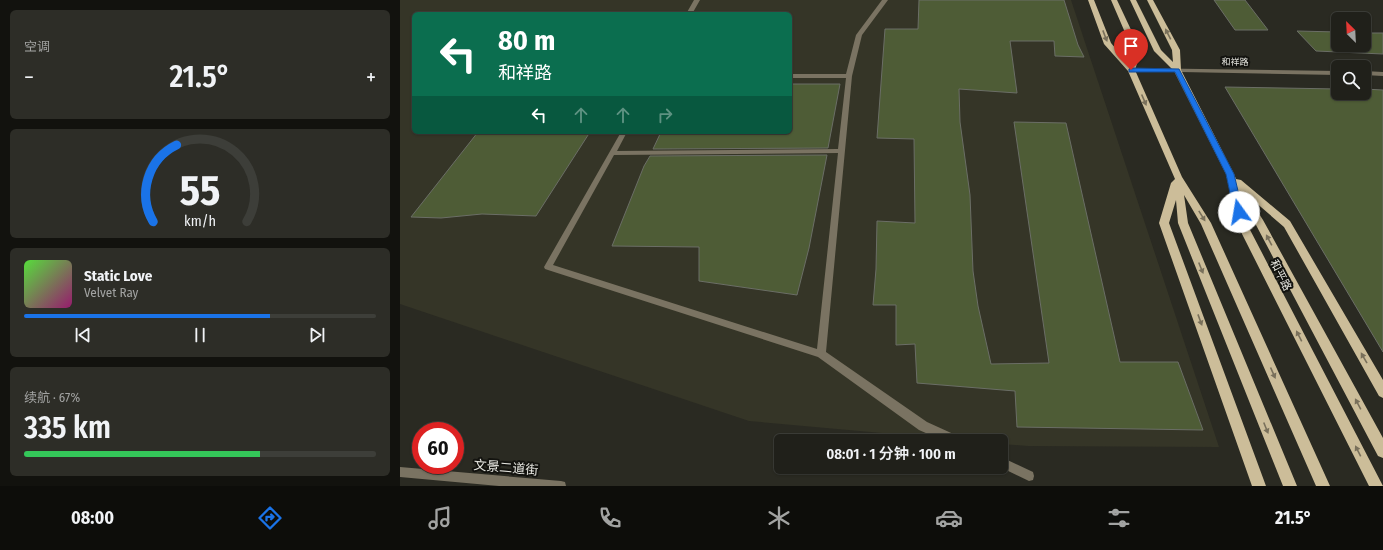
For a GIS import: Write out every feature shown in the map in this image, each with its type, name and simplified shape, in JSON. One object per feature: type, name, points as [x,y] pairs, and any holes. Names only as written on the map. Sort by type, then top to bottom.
[{"type":"main road","points":[[1091,0],[1108,44],[1131,70],[1178,177],[1206,223],[1323,486]]},
{"type":"main road","points":[[1114,0],[1137,51],[1131,70]]},
{"type":"main road","name":"和平路","points":[[1133,0],[1158,51],[1177,70],[1230,174],[1242,224],[1376,486]]},
{"type":"main road","name":"和平路","points":[[1150,0],[1176,50],[1177,70]]},
{"type":"main road","points":[[1230,174],[1287,224],[1383,392]]},
{"type":"main road","points":[[1230,174],[1260,223],[1383,450]]},
{"type":"main road","points":[[1178,177],[1164,223],[1259,486]]},
{"type":"main road","points":[[1178,177],[1182,223],[1290,486]]},
{"type":"street","points":[[690,12],[697,0]]},
{"type":"street","points":[[821,354],[849,76],[859,35],[885,0]]},
{"type":"street","name":"和祥路","points":[[1131,70],[1331,73]]},
{"type":"street","points":[[1371,73],[1383,74]]},
{"type":"street","points":[[792,76],[849,76]]},
{"type":"street","points":[[623,134],[548,267],[821,354],[923,426],[941,434]]},
{"type":"street","points":[[612,153],[841,151]]},
{"type":"street","points":[[1008,466],[1029,476]]},
{"type":"street","name":"文景二道街","points":[[400,472],[562,486]]},
{"type":"shaded area","points":[[400,0],[1071,0],[1219,447],[1028,446],[1008,445],[1008,434],[893,434],[749,421],[400,304]]},
{"type":"building","points":[[919,0],[1064,0],[1078,45],[1084,57],[1055,56],[1054,41],[1010,41],[1017,93],[959,89],[960,122],[970,195],[973,271],[978,306],[991,364],[1049,363],[1014,122],[1066,123],[1120,362],[1178,362],[1203,430],[1017,427],[1015,391],[917,383],[915,344],[896,345],[896,305],[873,305],[876,269],[877,221],[915,223],[914,139],[877,138],[885,29],[918,29]]},
{"type":"building","points":[[1214,0],[1245,0],[1268,30],[1235,30]]},
{"type":"building","points":[[1297,31],[1331,32],[1331,52],[1316,51]]},
{"type":"building","points":[[1371,33],[1383,33],[1383,54],[1338,52],[1371,52]]},
{"type":"building","points":[[792,84],[840,84],[828,148],[653,149],[660,134],[792,134]]},
{"type":"building","points":[[1225,87],[1331,89],[1331,100],[1371,100],[1371,89],[1383,90],[1383,352]]},
{"type":"building","points":[[476,134],[589,134],[536,216],[482,214],[441,218],[411,217]]},
{"type":"building","points":[[827,155],[809,248],[797,295],[699,281],[699,247],[612,246],[644,166],[650,156]]},
{"type":"route","points":[[1131,70],[1177,70],[1230,174],[1239,212]]}]
